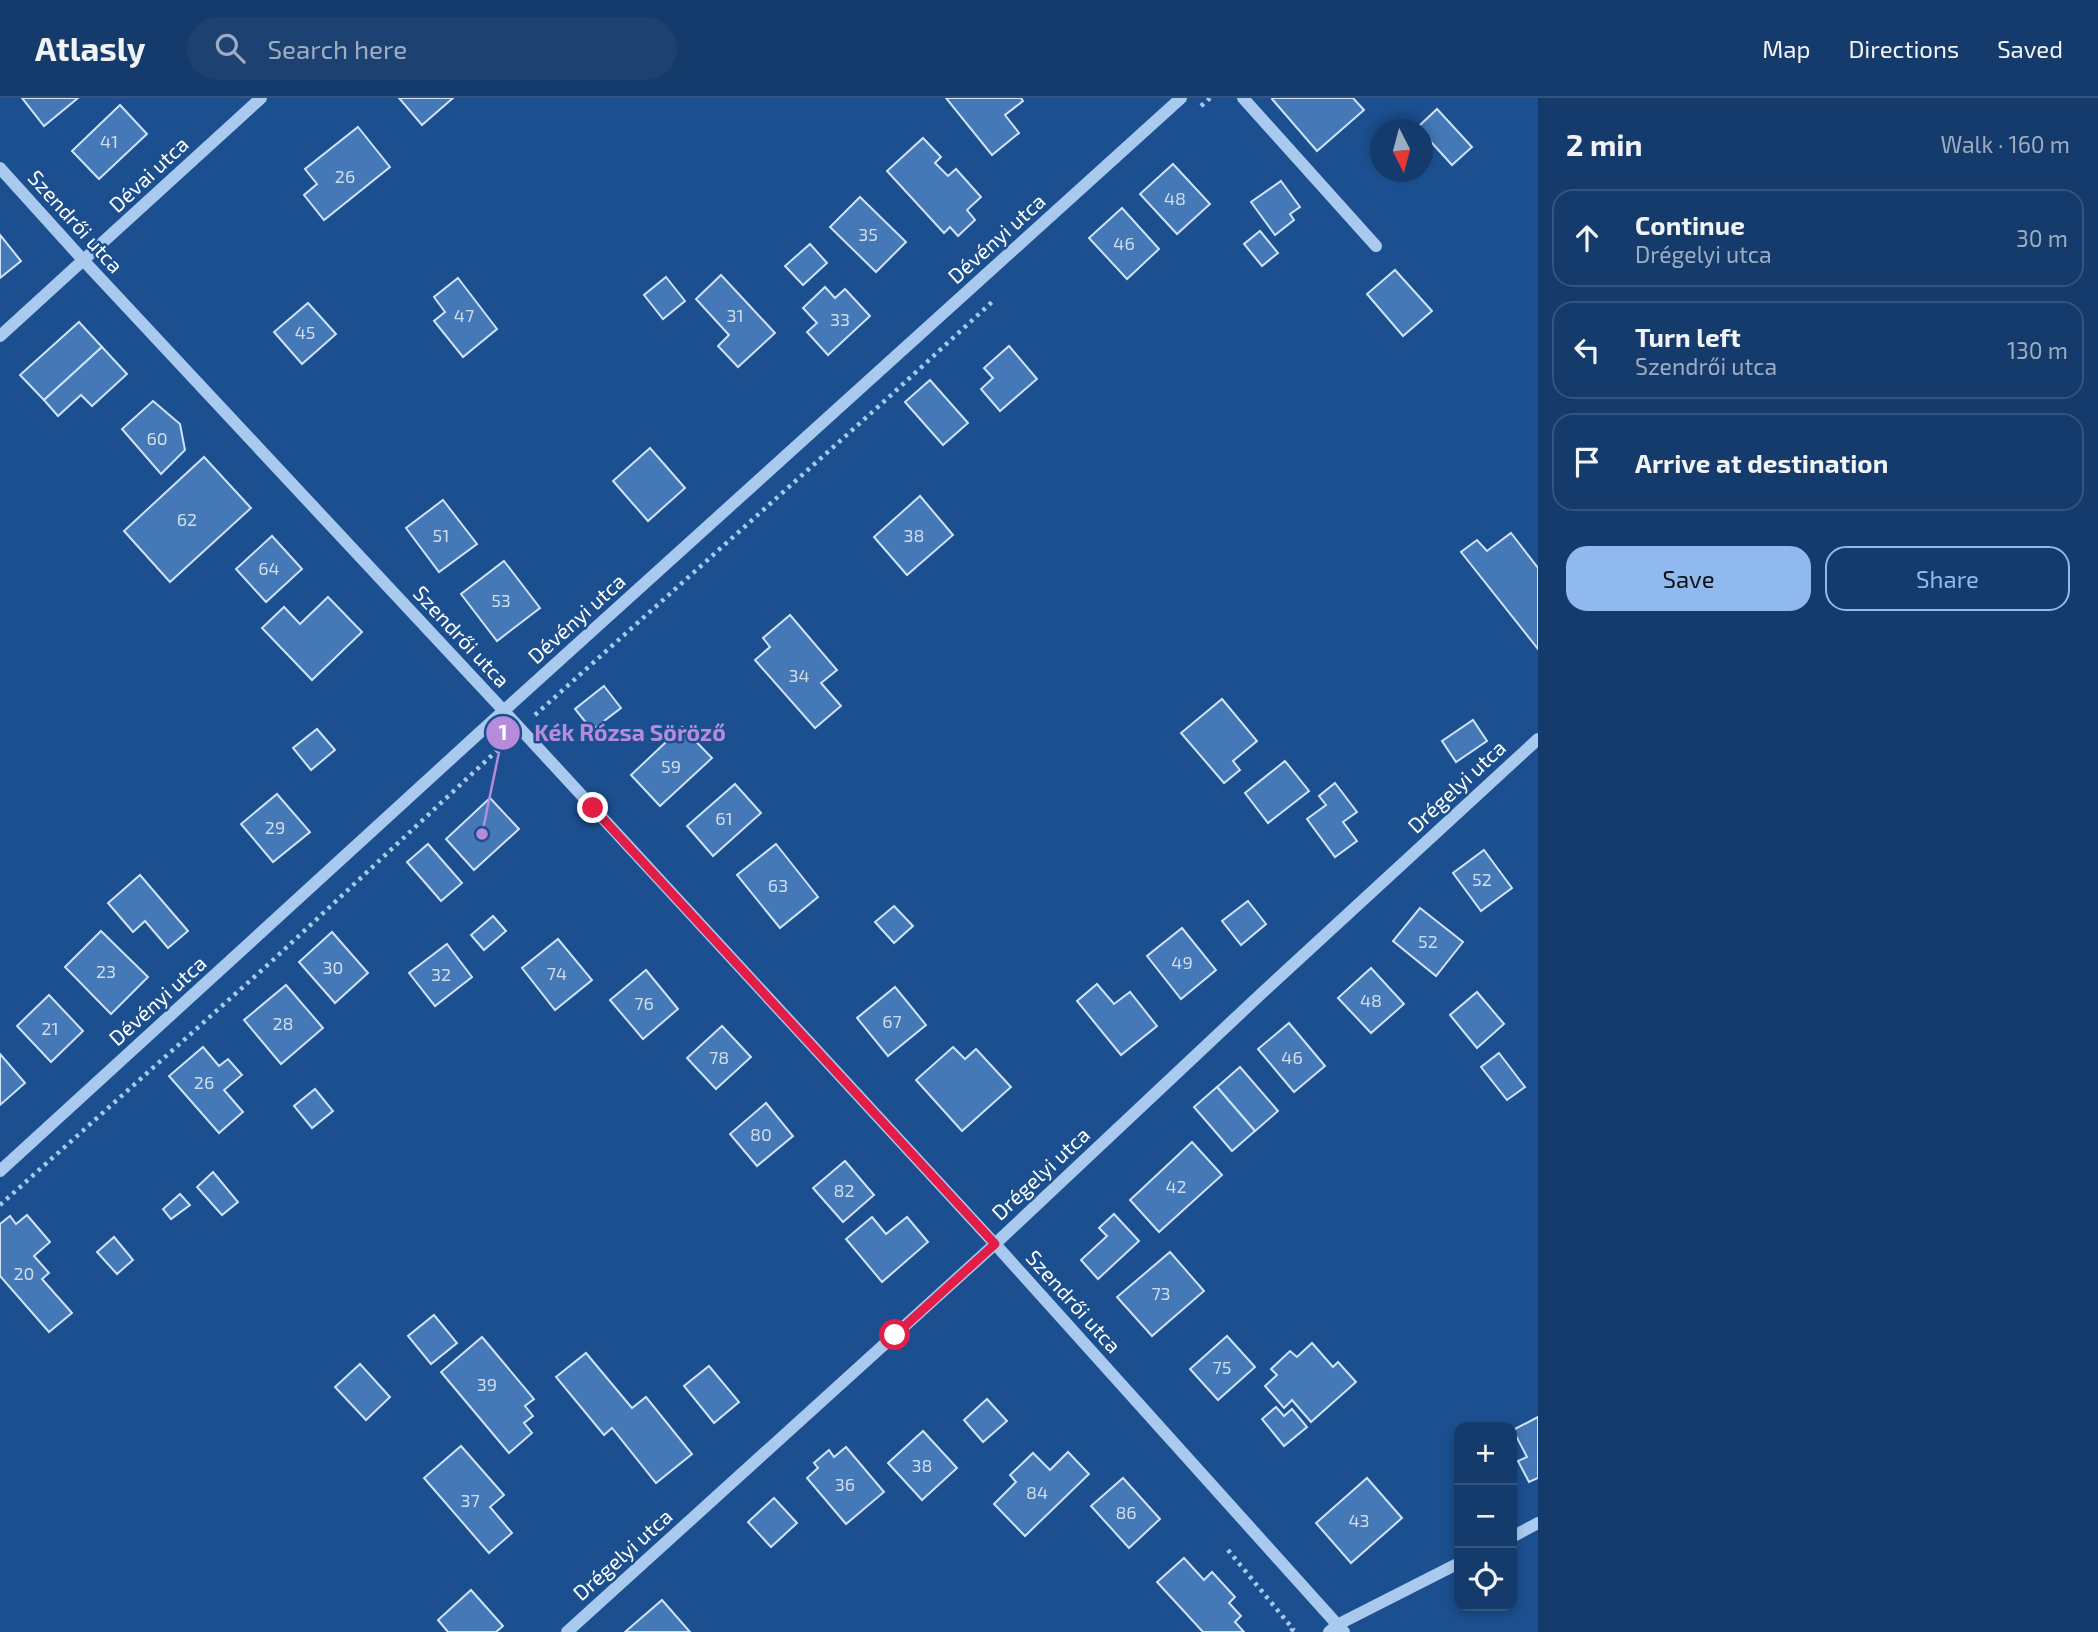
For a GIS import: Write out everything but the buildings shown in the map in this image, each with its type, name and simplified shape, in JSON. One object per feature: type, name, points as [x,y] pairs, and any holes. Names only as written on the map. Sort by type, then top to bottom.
[{"type":"street","name":"Dévai utca","points":[[0,336],[261,98]]},
{"type":"street","name":"Dévényi utca","points":[[0,1171],[503,711],[1181,98]]},
{"type":"street","points":[[1243,98],[1376,246]]},
{"type":"street","name":"Szendrői utca","points":[[0,168],[995,1244],[1337,1630]]},
{"type":"street","name":"Drégelyi utca","points":[[567,1632],[995,1244],[1538,739]]},
{"type":"street","points":[[1517,1534],[1538,1524]]},
{"type":"street","points":[[1337,1630],[1454,1566]]},
{"type":"path","points":[[0,1205],[272,961],[520,729],[893,393]]},
{"type":"path","points":[[1228,1550],[1293,1629],[1290,1632]]},
{"type":"place","name":"Kék Rózsa Söröző","points":[[482,834]]},
{"type":"route","points":[[593,808],[995,1244],[895,1335]]}]
